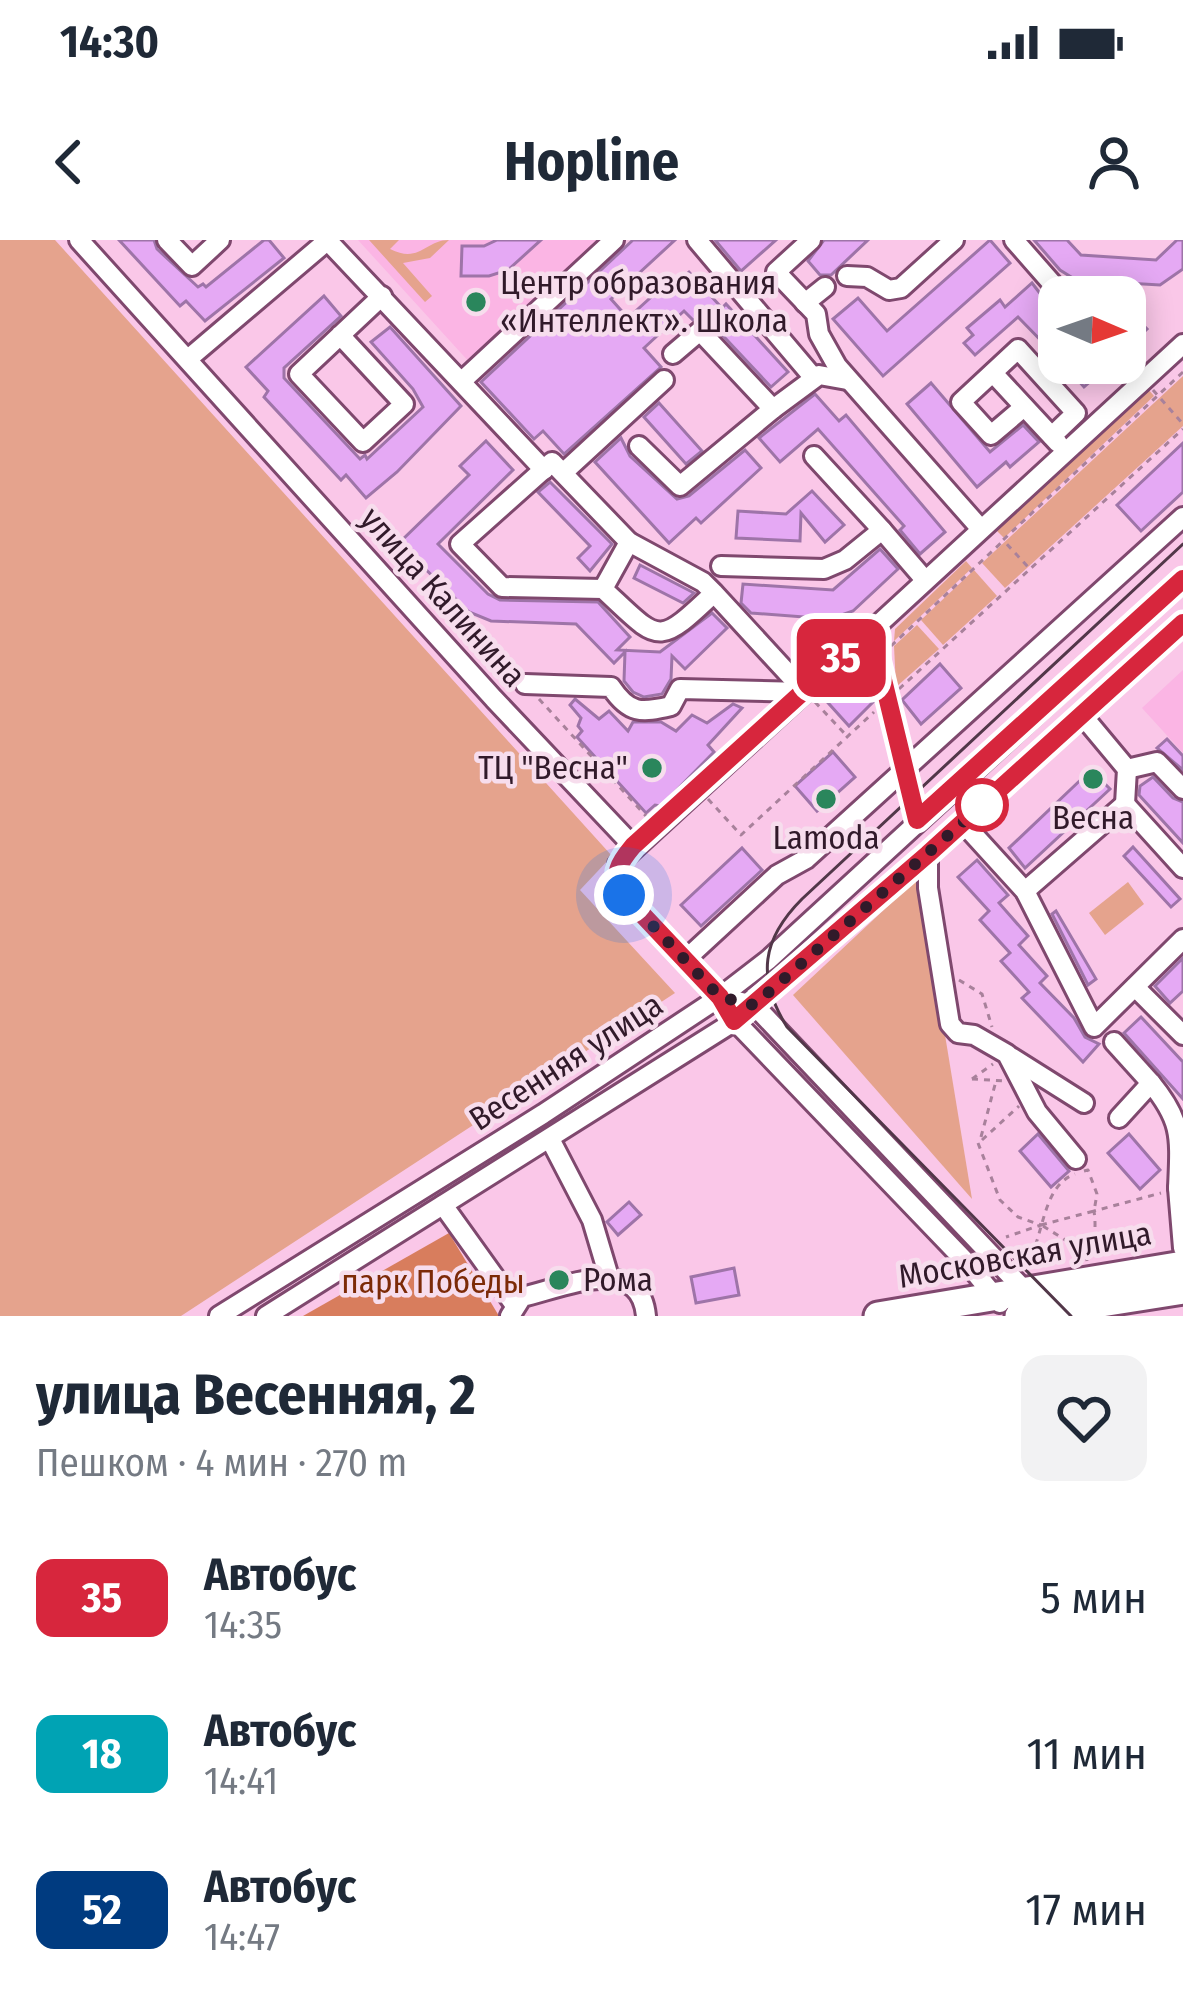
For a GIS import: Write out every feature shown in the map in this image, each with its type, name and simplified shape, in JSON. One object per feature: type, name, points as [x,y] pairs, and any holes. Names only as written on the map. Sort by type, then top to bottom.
[{"type":"highway","name":"Московская улица","points":[[1019,1306],[1183,1265]]},
{"type":"highway","name":"Московская улица","points":[[878,1316],[1183,1290]]},
{"type":"street","name":"улица Калинина","points":[[79,240],[633,846]]},
{"type":"street","points":[[167,240],[192,266],[220,240]]},
{"type":"street","points":[[188,359],[327,240],[544,470]]},
{"type":"street","points":[[462,382],[614,240]]},
{"type":"street","points":[[698,240],[813,377]]},
{"type":"street","points":[[777,240],[793,258]]},
{"type":"street","points":[[811,240],[776,272],[816,314],[826,352],[980,528]]},
{"type":"street","points":[[847,276],[867,277],[889,290],[901,288],[954,240]]},
{"type":"street","points":[[1014,240],[1046,276]]},
{"type":"street","points":[[806,303],[825,287]]},
{"type":"street","points":[[340,335],[404,404],[363,442],[299,374],[340,335],[382,296]]},
{"type":"street","points":[[674,354],[700,331],[773,409]]},
{"type":"street","points":[[1146,381],[1183,344]]},
{"type":"street","points":[[1024,406],[991,435],[961,402],[1018,349],[1076,413],[1059,443]]},
{"type":"street","points":[[993,373],[1059,443]]},
{"type":"street","points":[[639,446],[680,486],[813,377],[830,374],[850,381]]},
{"type":"street","points":[[564,472],[664,380]]},
{"type":"street","points":[[1019,1306],[734,1021],[720,997],[616,881],[618,864],[980,528],[1059,443],[1143,384]]},
{"type":"street","points":[[814,456],[925,580]]},
{"type":"street","points":[[714,593],[676,630],[657,632],[642,626],[603,589],[502,586],[460,544],[552,462],[629,542],[703,582],[714,593],[806,692]]},
{"type":"street","points":[[685,961],[777,875],[806,859],[1183,517]]},
{"type":"street","points":[[722,566],[824,569],[845,560],[882,530]]},
{"type":"street","points":[[603,589],[629,542]]},
{"type":"street","name":"Весенняя улица","points":[[219,1316],[543,1114],[720,997],[767,960],[1183,579]]},
{"type":"street","name":"Весенняя улица","points":[[266,1316],[734,1021],[963,823],[1183,623]]},
{"type":"street","points":[[871,630],[917,820]]},
{"type":"street","points":[[526,684],[611,687],[623,705],[646,712],[671,706],[680,689],[806,692]]},
{"type":"street","points":[[1082,715],[1127,769],[1125,804],[1183,868]]},
{"type":"street","points":[[1127,769],[1157,762],[1183,789]]},
{"type":"street","points":[[1025,890],[1125,804]]},
{"type":"street","points":[[963,823],[1025,890],[1094,1027],[1183,939]]},
{"type":"street","points":[[928,854],[928,888],[950,1024],[958,1033],[974,1035],[1084,1103]]},
{"type":"street","points":[[1135,987],[1183,1035]]},
{"type":"street","points":[[720,997],[754,1005],[1019,1306]]},
{"type":"street","points":[[1114,1042],[1172,1105],[1180,1126],[1183,1248]]},
{"type":"street","points":[[998,1052],[1076,1159]]},
{"type":"street","points":[[1119,1118],[1151,1083]]},
{"type":"street","points":[[550,1139],[592,1220],[610,1277]]},
{"type":"street","points":[[443,1205],[512,1310],[522,1298],[610,1277],[629,1281],[638,1290],[645,1299],[646,1316]]},
{"type":"path","points":[[878,658],[1183,372]]},
{"type":"path","points":[[698,789],[741,835],[1183,427],[1143,384]]},
{"type":"path","points":[[1003,540],[1030,569]]},
{"type":"path","points":[[526,684],[651,822]]},
{"type":"path","points":[[806,692],[847,736]]},
{"type":"path","points":[[957,980],[982,994],[998,1052],[971,1080],[1025,1090],[979,1142]]},
{"type":"path","points":[[996,1081],[979,1142],[1000,1200],[1018,1216],[1086,1253],[1088,1262]]},
{"type":"path","points":[[1030,1256],[1055,1189],[1064,1178],[1088,1170],[1096,1194],[1093,1243],[1086,1253]]},
{"type":"path","points":[[1006,1237],[1180,1188]]},
{"type":"shaded area","points":[[0,240],[55,240],[612,856],[580,890],[675,993],[181,1316],[0,1316]]},
{"type":"shaded area","name":"Центр образования «Интеллект». Школа","points":[[358,240],[606,240],[471,364]]},
{"type":"shaded area","points":[[369,240],[399,240],[390,249],[408,254],[449,240],[430,258],[403,263],[432,296],[425,302]]},
{"type":"shaded area","points":[[1183,376],[1183,426],[1005,588],[982,563]]},
{"type":"shaded area","points":[[1148,389],[1154,396],[1004,538],[997,531]]},
{"type":"shaded area","points":[[966,561],[972,568],[894,641],[895,629]]},
{"type":"shaded area","points":[[974,570],[997,596],[943,645],[921,620]]},
{"type":"shaded area","points":[[917,625],[939,649],[896,687],[894,646]]},
{"type":"shaded area","points":[[1183,670],[1183,753],[1142,708]]},
{"type":"shaded area","points":[[919,877],[972,1199],[793,995]]},
{"type":"shaded area","points":[[1128,882],[1144,904],[1105,935],[1089,913]]},
{"type":"green space","name":"парк Победы","points":[[449,1233],[499,1316],[303,1316]]},
{"type":"building","points":[[119,240],[154,240],[157,249],[198,287],[206,287],[264,240],[284,258],[205,321],[186,301],[180,306]]},
{"type":"building","points":[[497,240],[541,240],[508,270],[461,276],[462,246],[484,246]]},
{"type":"building","points":[[633,240],[675,240],[611,299],[628,318],[660,289],[665,294],[689,272],[722,308],[726,304],[788,372],[771,387],[710,322],[693,320],[684,311],[644,348],[661,367],[564,454],[543,431],[534,439],[481,382]]},
{"type":"building","points":[[715,240],[776,240],[741,271]]},
{"type":"building","points":[[824,240],[868,240],[831,275],[820,275],[808,261]]},
{"type":"building","points":[[990,240],[1010,263],[883,376],[833,319],[858,298],[887,331]]},
{"type":"building","points":[[1034,240],[1067,240],[1081,255],[1156,260],[1183,240],[1183,269],[1160,285],[1146,284],[1146,276],[1070,276]]},
{"type":"building","points":[[1032,283],[1038,291],[1038,337],[1018,317],[975,355],[964,343],[973,335],[967,328],[1000,300],[1005,307]]},
{"type":"building","points":[[324,296],[341,316],[284,368],[284,378],[360,459],[365,455],[367,459],[423,407],[371,342],[390,327],[461,406],[366,498],[346,475],[341,480],[264,397],[268,391],[246,367]]},
{"type":"building","points":[[931,383],[990,452],[1023,425],[1039,442],[977,487],[907,404]]},
{"type":"building","points":[[815,394],[839,421],[846,415],[945,532],[920,554],[900,530],[904,526],[818,429],[780,462],[759,438]]},
{"type":"building","points":[[659,403],[702,451],[686,464],[644,417]]},
{"type":"building","points":[[621,438],[630,456],[677,499],[689,496],[745,450],[761,468],[701,523],[696,518],[669,543],[595,462]]},
{"type":"building","points":[[486,441],[513,470],[438,544],[500,600],[598,602],[630,637],[617,650],[660,652],[712,613],[727,628],[685,669],[672,656],[671,679],[662,694],[644,697],[633,692],[624,681],[625,652],[614,663],[576,624],[491,621],[469,612],[399,543],[469,475],[460,466]]},
{"type":"building","points":[[1183,443],[1183,492],[1141,531],[1117,505]]},
{"type":"building","points":[[550,482],[612,544],[590,571],[578,558],[590,546],[538,492]]},
{"type":"building","points":[[812,491],[844,525],[825,542],[801,513],[800,541],[736,538],[738,511],[786,514]]},
{"type":"building","points":[[880,549],[898,569],[853,611],[830,619],[751,613],[741,603],[743,584],[833,590]]},
{"type":"building","points":[[640,565],[694,593],[683,603],[634,578]]},
{"type":"building","points":[[863,656],[874,701],[849,726],[821,695]]},
{"type":"building","points":[[940,664],[961,688],[921,724],[902,700]]},
{"type":"building","name":"ТЦ \"Весна\"","points":[[575,699],[599,719],[609,711],[628,731],[633,722],[661,722],[676,731],[692,715],[707,723],[733,704],[742,708],[708,745],[714,752],[661,806],[646,813],[577,737],[582,731],[578,726],[581,718],[570,705]]},
{"type":"building","points":[[1167,739],[1183,756],[1183,770],[1157,748]]},
{"type":"building","points":[[833,752],[855,777],[817,811],[795,786]]},
{"type":"building","points":[[1091,770],[1110,789],[1025,868],[1009,848]]},
{"type":"building","points":[[1153,777],[1183,802],[1183,843],[1139,795],[1140,786]]},
{"type":"building","points":[[1133,847],[1180,899],[1171,907],[1124,856]]},
{"type":"building","points":[[742,848],[762,870],[701,926],[681,905]]},
{"type":"building","points":[[977,860],[1008,895],[999,903],[1028,936],[1019,945],[1047,976],[1040,983],[1074,1018],[1085,1037],[1099,1044],[1083,1062],[1022,998],[1029,992],[1001,961],[1010,953],[980,920],[989,911],[958,877]]},
{"type":"building","points":[[1056,911],[1096,979],[1088,985],[1052,914]]},
{"type":"building","points":[[1183,958],[1183,991],[1170,1003],[1155,986]]},
{"type":"building","points":[[1141,1017],[1183,1062],[1183,1099],[1124,1033]]},
{"type":"building","points":[[1038,1134],[1069,1171],[1051,1187],[1020,1151]]},
{"type":"building","points":[[1129,1134],[1160,1170],[1140,1189],[1108,1153]]},
{"type":"building","points":[[629,1202],[641,1215],[618,1235],[607,1222]]},
{"type":"building","points":[[734,1268],[739,1295],[696,1303],[691,1277]]},
{"type":"tram line","points":[[1071,1316],[787,1027],[771,992],[768,959],[778,929],[802,899],[1183,544]]},
{"type":"bus line","name":"35","points":[[1183,579],[917,820],[871,630],[633,846],[618,864],[616,881],[720,997],[734,1021],[928,854],[1183,623]]},
{"type":"place","name":"Центр образования «Интеллект». Школа","points":[[476,302]]},
{"type":"place","name":"ТЦ \"Весна\"","points":[[652,768]]},
{"type":"place","name":"Весна","points":[[1093,779]]},
{"type":"place","name":"Lamoda","points":[[826,799]]},
{"type":"place","name":"Рома","points":[[559,1280]]},
{"type":"route","points":[[624,895],[720,997],[754,1005],[993,796],[982,805]]}]
